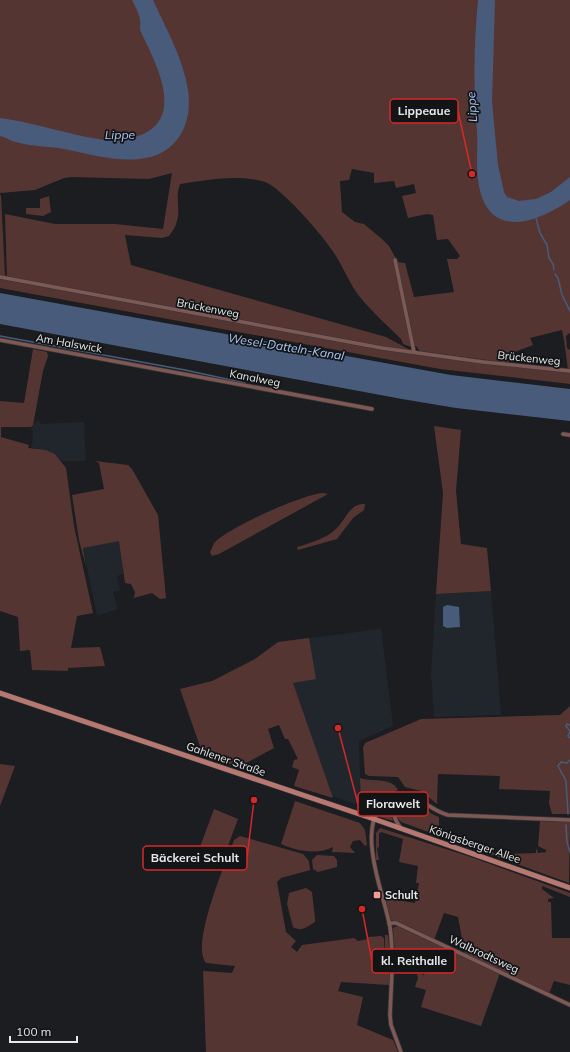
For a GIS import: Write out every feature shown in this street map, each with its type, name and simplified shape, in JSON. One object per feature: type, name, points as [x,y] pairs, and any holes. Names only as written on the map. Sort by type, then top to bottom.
[{"type":"main road","name":"Gahlener Straße","points":[[0,693],[374,819]]},
{"type":"main road","name":"Königsberger Allee","points":[[374,819],[570,888]]},
{"type":"street","points":[[395,260],[414,352]]},
{"type":"street","name":"Brückenweg","points":[[0,277],[274,329],[483,362],[570,371]]},
{"type":"street","name":"Am Halswick","points":[[0,340],[134,364]]},
{"type":"street","name":"Kanalweg","points":[[134,364],[372,409]]},
{"type":"street","points":[[563,434],[570,434]]},
{"type":"street","points":[[400,797],[393,807],[393,814],[401,829]]},
{"type":"street","points":[[401,1052],[391,1025],[392,955],[389,923],[376,872],[372,836],[374,819],[381,807],[391,800],[400,797],[419,800],[433,810],[448,815],[570,820]]},
{"type":"street","name":"Walbrodtsweg","points":[[389,923],[396,923],[570,1005]]},
{"type":"shaded area","points":[[0,0],[570,0],[570,333],[566,336],[567,348],[570,350],[570,370],[568,370],[562,330],[530,338],[533,345],[507,355],[509,363],[420,351],[416,346],[411,347],[403,344],[401,339],[359,296],[331,248],[314,227],[293,204],[273,186],[265,182],[244,178],[234,178],[180,184],[178,191],[177,222],[169,236],[162,238],[125,235],[131,265],[386,337],[410,350],[378,346],[7,277],[5,214],[55,224],[115,224],[163,229],[172,173],[149,179],[64,178],[35,190],[0,193]],"holes":[[[352,169],[374,173],[374,183],[394,181],[396,188],[414,184],[416,193],[402,196],[408,218],[427,214],[433,215],[437,240],[448,239],[460,256],[457,259],[447,259],[454,292],[414,297],[405,263],[398,262],[389,246],[364,224],[355,222],[342,212],[340,181],[349,180]]]},
{"type":"shaded area","points":[[1,195],[5,276],[0,276]]},
{"type":"shaded area","points":[[49,196],[51,212],[43,216],[26,214],[26,208],[40,208],[40,199]]},
{"type":"shaded area","points":[[0,279],[380,349],[570,373],[570,384],[440,369],[0,288]]},
{"type":"shaded area","points":[[33,349],[47,352],[48,356],[43,371],[33,425],[31,427],[1,427],[1,437],[29,445],[28,448],[46,450],[55,454],[66,468],[74,526],[93,613],[77,616],[71,648],[100,647],[105,666],[68,668],[68,671],[32,670],[30,650],[20,651],[18,617],[0,611],[0,401],[24,403]]},
{"type":"shaded area","points":[[39,420],[41,424],[84,422],[86,461],[62,461],[55,454],[46,450],[32,448],[32,425]]},
{"type":"shaded area","points":[[434,426],[461,430],[456,491],[461,544],[487,548],[491,591],[436,594],[443,493]]},
{"type":"shaded area","points":[[95,461],[128,465],[132,469],[158,515],[166,598],[160,599],[152,593],[134,598],[135,592],[131,584],[125,583],[119,541],[83,548],[86,567],[79,540],[72,495],[104,489],[99,463]]},
{"type":"shaded area","points":[[324,493],[328,494],[219,554],[212,556],[210,552],[214,543],[234,529],[284,505]]},
{"type":"shaded area","points":[[360,504],[365,504],[364,510],[353,518],[337,539],[298,550],[297,547],[313,542],[333,532],[352,509]]},
{"type":"shaded area","points":[[119,540],[124,569],[122,570],[123,574],[117,576],[120,590],[113,592],[118,609],[97,616],[83,548]]},
{"type":"shaded area","points":[[491,591],[501,715],[434,717],[431,674],[436,594]]},
{"type":"shaded area","points":[[381,629],[393,726],[359,741],[361,806],[332,796],[278,642]]},
{"type":"shaded area","points":[[309,638],[316,679],[293,683],[333,798],[294,786],[299,770],[292,767],[294,760],[298,759],[288,739],[285,739],[279,725],[268,729],[274,748],[239,767],[203,755],[180,689],[212,681],[255,659],[278,642]]},
{"type":"shaded area","points":[[570,706],[570,814],[552,814],[549,803],[550,791],[499,789],[500,776],[438,774],[437,804],[421,791],[405,787],[398,777],[369,776],[365,774],[363,747],[365,743],[421,719],[560,715]]},
{"type":"shaded area","points":[[0,764],[15,766],[0,806]]},
{"type":"shaded area","points":[[360,778],[391,783],[398,790],[379,798],[368,807],[361,806]]},
{"type":"shaded area","points":[[295,801],[360,823],[365,830],[367,845],[365,846],[360,840],[353,841],[350,847],[355,853],[332,852],[333,847],[321,851],[307,851],[293,849],[281,844]]},
{"type":"shaded area","points":[[403,801],[413,803],[439,817],[439,834],[508,858],[508,854],[536,853],[536,848],[538,853],[546,852],[546,850],[538,846],[540,821],[570,822],[569,883],[401,822],[395,815],[397,806]]},
{"type":"shaded area","points":[[392,806],[391,813],[393,821],[380,817],[386,809]]},
{"type":"shaded area","points":[[214,809],[238,819],[223,859],[196,858]]},
{"type":"shaded area","points":[[380,828],[471,857],[570,893],[570,897],[542,886],[542,889],[554,898],[548,899],[548,902],[551,902],[552,938],[570,938],[570,985],[554,981],[549,994],[465,955],[458,917],[444,913],[434,940],[391,920],[384,898],[415,903],[419,883],[416,883],[418,866],[399,862],[403,839],[381,832],[379,834],[379,847],[377,848],[379,860],[376,860],[376,833]]},
{"type":"shaded area","points":[[240,836],[303,854],[309,861],[310,870],[281,878],[277,882],[286,932],[296,941],[291,947],[297,952],[302,945],[354,938],[358,941],[368,939],[368,937],[381,936],[384,938],[385,963],[385,935],[388,935],[390,955],[389,985],[341,982],[338,991],[363,997],[357,1025],[393,1040],[398,1052],[206,1052],[203,971],[232,973],[235,966],[206,963],[202,953],[202,939],[217,884],[234,840]]},
{"type":"shaded area","points":[[317,855],[334,856],[337,860],[337,867],[318,872],[313,869],[312,860]]},
{"type":"shaded area","points":[[306,888],[312,892],[315,922],[309,926],[299,929],[293,927],[287,904],[289,893]]},
{"type":"shaded area","points":[[397,926],[500,973],[481,1026],[421,1007],[426,990],[415,987],[418,978],[417,975],[418,973],[424,975],[425,973],[428,974],[429,971],[395,955],[393,928]]},
{"type":"water","points":[[132,0],[153,0],[174,44],[186,78],[189,101],[187,118],[184,129],[170,147],[157,155],[143,159],[127,160],[58,148],[28,145],[0,136],[0,118],[107,140],[128,139],[141,135],[154,127],[162,116],[164,102],[163,88],[159,73],[140,30],[139,17]]},
{"type":"water","points":[[478,0],[495,0],[492,102],[498,165],[504,192],[507,197],[519,201],[536,199],[551,192],[570,177],[570,200],[542,216],[527,220],[514,222],[501,219],[491,212],[483,199],[478,180],[474,66]]},
{"type":"water","name":"Wesel-Datteln-Kanal","points":[[0,293],[451,375],[570,389],[570,421],[456,408],[402,399],[0,324]]},
{"type":"water","points":[[447,605],[459,607],[460,627],[447,628],[443,626],[443,607]]},
{"type":"waterway","points":[[536,218],[540,233],[547,245],[549,258],[553,264],[554,270]]},
{"type":"waterway","points":[[555,274],[558,278],[562,295],[570,311]]},
{"type":"waterway","points":[[0,336],[185,370],[245,383]]},
{"type":"waterway","points":[[570,725],[567,724],[566,726],[570,731],[568,736],[570,738]]},
{"type":"waterway","points":[[568,814],[566,781],[558,766],[561,762],[567,763],[570,760]]},
{"type":"waterway","points":[[566,825],[567,842],[570,852]]},
{"type":"place","name":"Lippeaue","points":[[472,174]]},
{"type":"place","name":"Florawelt","points":[[338,728]]},
{"type":"place","name":"Bäckerei Schult","points":[[254,800]]},
{"type":"place","name":"Schult","points":[[377,895]]},
{"type":"place","name":"kl. Reithalle","points":[[362,909]]},
{"type":"water label","name":"Lippe","points":[[472,107]]},
{"type":"water label","name":"Lippe","points":[[120,135]]}]
